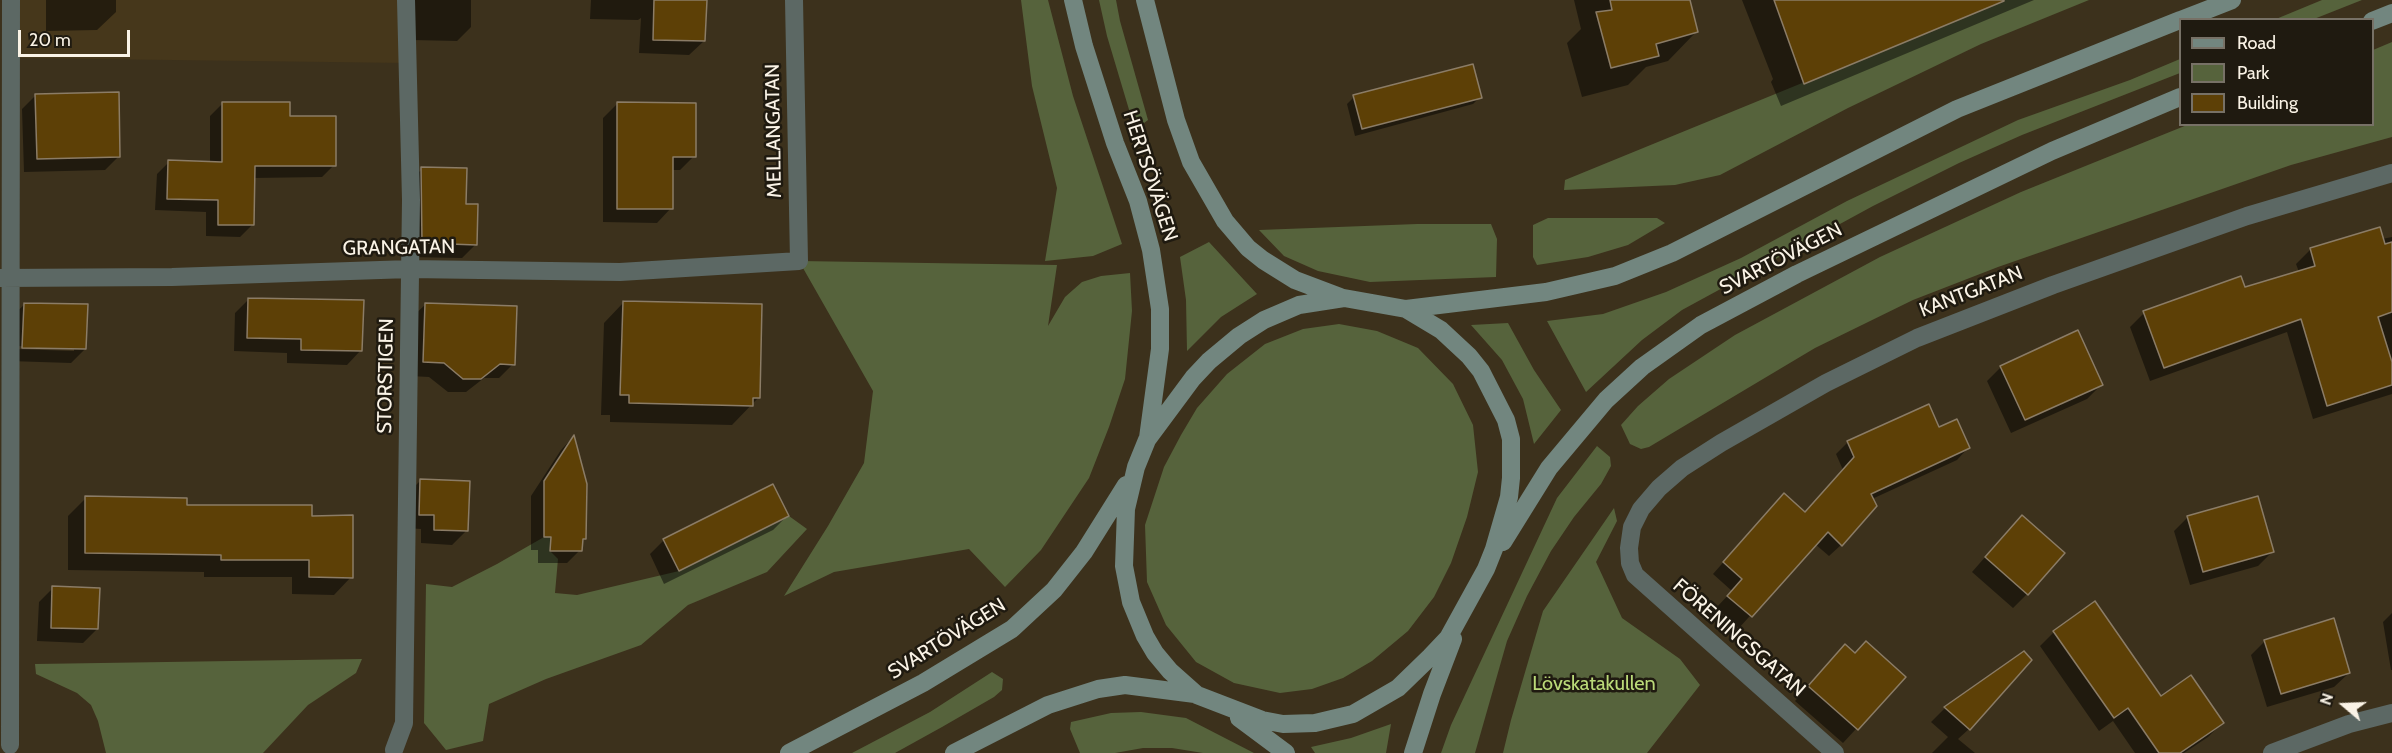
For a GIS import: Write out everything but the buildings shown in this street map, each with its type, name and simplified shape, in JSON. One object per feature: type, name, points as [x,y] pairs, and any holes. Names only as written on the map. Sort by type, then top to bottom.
[{"type":"main road","name":"HERTSÖVÄGEN","points":[[1073,0],[1084,46],[1116,144],[1138,201],[1151,250],[1160,309],[1160,349],[1148,440]]},
{"type":"main road","points":[[1145,0],[1176,120],[1191,162],[1225,221],[1248,248],[1295,279],[1344,298],[1406,309],[1546,292],[1615,276],[1672,253],[1956,110],[2179,21]]},
{"type":"main road","points":[[2186,18],[2232,0]]},
{"type":"main road","points":[[2374,21],[2392,13]]},
{"type":"main road","name":"SVARTÖVÄGEN","points":[[1485,568],[1549,468],[1595,412],[1642,367],[1701,325],[1797,274],[2031,161],[2179,98]]},
{"type":"main road","points":[[1197,695],[1170,671],[1155,653],[1145,636],[1131,602],[1124,566],[1124,529],[1136,466],[1148,440],[1193,378],[1239,336],[1263,320],[1299,305],[1344,298]]},
{"type":"main road","points":[[954,753],[1048,705],[1098,689],[1125,685],[1197,695],[1262,720],[1283,724],[1315,723],[1353,714],[1398,688],[1448,638],[1475,590],[1494,549],[1510,487],[1511,440],[1506,420],[1481,371],[1469,356],[1441,330],[1406,309]]},
{"type":"main road","name":"SVARTÖVÄGEN","points":[[789,753],[923,683],[1012,629],[1054,590],[1084,552],[1109,515],[1136,466]]},
{"type":"main road","points":[[1413,753],[1432,694],[1463,612]]},
{"type":"main road","points":[[1223,706],[1286,753]]},
{"type":"street","points":[[10,745],[12,599],[5,278],[11,0]]},
{"type":"street","name":"STORSTIGEN","points":[[394,750],[404,723],[411,200],[406,0]]},
{"type":"street","name":"MELLANGATAN","points":[[794,0],[799,261]]},
{"type":"street","name":"KANTGATAN","points":[[1629,548],[1632,528],[1641,509],[1659,488],[1682,468],[1826,383],[1917,338],[2053,285],[2247,216],[2392,173]]},
{"type":"street","name":"GRANGATAN","points":[[5,278],[172,277],[410,269],[620,272],[799,261]]},
{"type":"street","name":"FÖRENINGSGATAN","points":[[1629,548],[1630,563],[1635,575],[1835,753]]},
{"type":"street","points":[[2271,753],[2349,724],[2392,713]]},
{"type":"shaded area","points":[[14,0],[405,0],[407,63],[15,58]]},
{"type":"green space","points":[[1021,0],[1048,0],[1073,96],[1122,244],[1093,256],[1045,261],[1057,188],[1032,86]]},
{"type":"green space","points":[[1099,0],[1116,0],[1148,120],[1140,126],[1130,113],[1107,36]]},
{"type":"green space","points":[[2005,0],[2089,0],[1981,44],[1848,108],[1720,175],[1675,185],[1564,190],[1565,180]]},
{"type":"green space","points":[[2322,0],[2362,0],[2317,18],[2278,18]]},
{"type":"green space","points":[[2392,42],[2392,137],[2291,165],[1998,267],[1913,300],[1815,348],[1649,447],[1641,449],[1630,444],[1621,425],[1638,406],[1669,379],[1735,335],[1880,257],[2021,192],[2185,126],[2374,126],[2374,50]]},
{"type":"green space","points":[[2179,59],[2179,73],[2022,135],[1959,163],[1873,206],[1682,310],[1642,340],[1586,392],[1547,321],[1603,314],[1666,292],[1741,258],[1847,201],[2018,120],[2130,80]]},
{"type":"green space","points":[[1548,218],[1657,218],[1665,223],[1628,245],[1588,257],[1537,265],[1533,257],[1533,225]]},
{"type":"green space","points":[[1417,224],[1491,224],[1497,239],[1496,277],[1370,282],[1318,271],[1284,256],[1259,230]]},
{"type":"green space","points":[[1209,242],[1257,294],[1221,317],[1187,351],[1186,300],[1180,257]]},
{"type":"green space","points":[[799,261],[1057,265],[1048,326],[1065,297],[1082,282],[1101,276],[1130,273],[1132,311],[1125,379],[1089,478],[1041,550],[1005,587],[969,549],[834,572],[784,596],[864,463],[873,391]]},
{"type":"green space","points":[[1508,323],[1534,370],[1561,410],[1534,444],[1523,399],[1502,360],[1471,325]]},
{"type":"green space","points":[[1339,324],[1377,331],[1418,348],[1453,384],[1473,425],[1478,472],[1467,517],[1451,563],[1434,597],[1408,631],[1372,661],[1343,678],[1312,689],[1280,693],[1234,683],[1196,662],[1166,625],[1147,582],[1145,525],[1164,467],[1181,435],[1197,408],[1227,374],[1265,344],[1303,329]]},
{"type":"green space","points":[[1597,446],[1610,457],[1611,466],[1601,484],[1574,517],[1551,551],[1527,596],[1507,641],[1475,753],[1441,753],[1451,725],[1557,498]]},
{"type":"green space","name":"Lövskatakullen","points":[[1614,508],[1617,521],[1596,562],[1622,618],[1680,659],[1700,685],[1647,753],[1503,753],[1543,611]]},
{"type":"green space","points":[[789,516],[807,529],[767,572],[688,605],[641,645],[546,679],[489,704],[483,741],[446,750],[424,723],[426,584],[452,587],[544,537],[551,537],[550,551],[558,559],[555,593],[577,595],[679,571]]},
{"type":"green space","points":[[362,659],[356,673],[308,705],[263,753],[106,753],[98,721],[91,705],[77,693],[36,674],[35,664]]},
{"type":"green space","points":[[992,672],[1003,679],[1002,690],[994,697],[895,753],[852,753],[930,712]]},
{"type":"green space","points":[[1141,712],[1186,718],[1254,753],[1203,753],[1172,748],[1143,748],[1115,753],[1080,753],[1070,729],[1071,722],[1111,713]]},
{"type":"green space","points":[[1391,724],[1386,753],[1315,753],[1311,747],[1351,738]]}]
